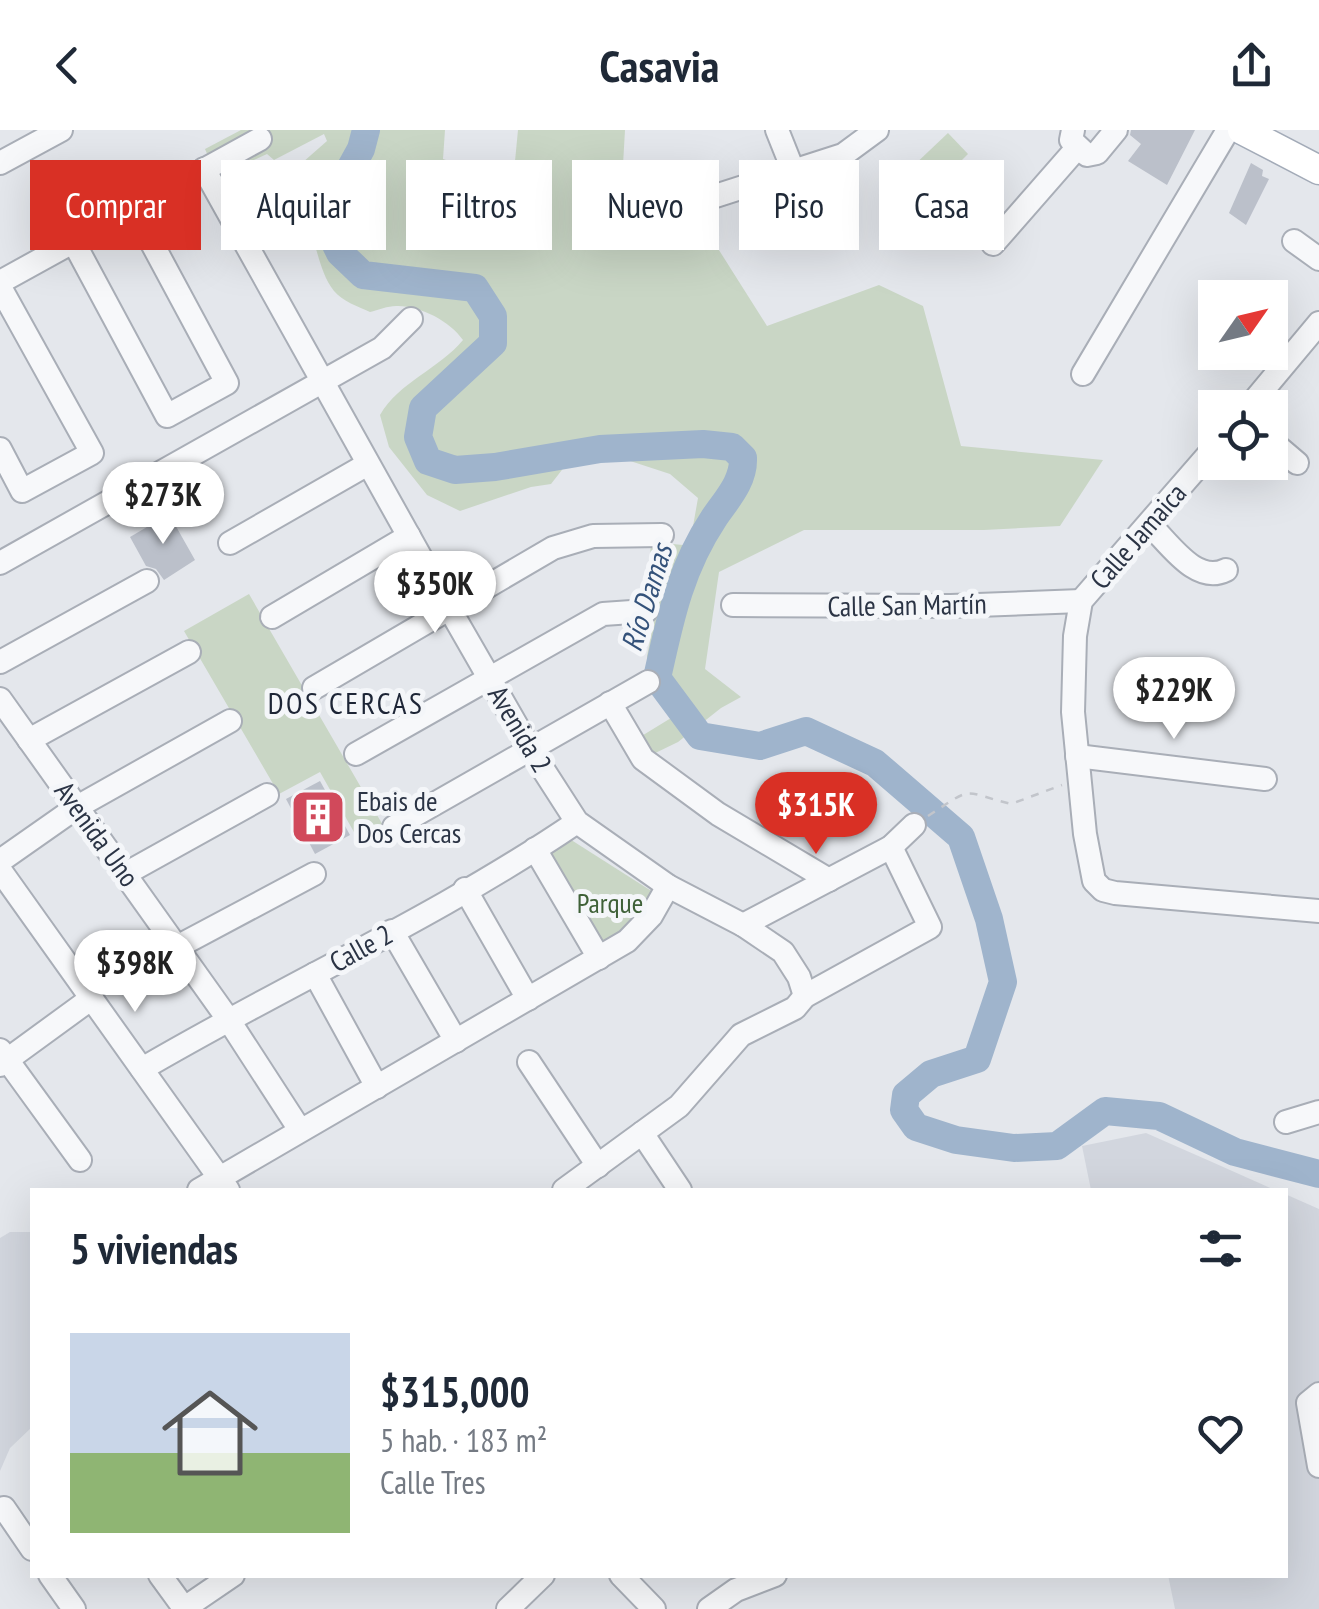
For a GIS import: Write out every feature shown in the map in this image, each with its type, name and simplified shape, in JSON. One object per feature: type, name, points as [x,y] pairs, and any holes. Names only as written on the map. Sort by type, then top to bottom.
[{"type":"main road","points":[[1242,130],[1319,170]]},
{"type":"street","points":[[2,158],[62,130]]},
{"type":"street","points":[[778,130],[789,160]]},
{"type":"street","points":[[826,160],[843,155],[877,130]]},
{"type":"street","points":[[1004,230],[1074,139],[1087,155],[1097,153],[1116,130]]},
{"type":"street","points":[[1083,374],[1228,130]]},
{"type":"street","points":[[201,171],[260,139]]},
{"type":"street","name":"Avenida 2","points":[[204,169],[449,608],[577,822],[668,886],[743,925],[783,952],[799,977],[805,996]]},
{"type":"street","points":[[1294,241],[1319,260]]},
{"type":"street","points":[[0,449],[22,490],[92,453],[0,284],[58,250]]},
{"type":"street","points":[[76,250],[167,416],[227,383],[156,250]]},
{"type":"street","points":[[0,563],[322,384],[382,348],[411,319]]},
{"type":"street","points":[[1263,390],[1319,323]]},
{"type":"street","points":[[1288,456],[1297,464]]},
{"type":"street","points":[[230,542],[368,464]]},
{"type":"street","name":"Calle Jamaica","points":[[1198,466],[1082,600],[1075,636],[1073,712],[1085,834],[1094,881],[1103,890],[1319,912]]},
{"type":"street","points":[[1149,524],[1198,573],[1215,576],[1226,570]]},
{"type":"street","points":[[314,688],[553,548],[593,536],[662,534]]},
{"type":"street","points":[[272,617],[409,536]]},
{"type":"street","points":[[0,662],[148,581]]},
{"type":"street","name":"Calle San Martín","points":[[733,605],[951,606],[1082,600]]},
{"type":"street","points":[[356,754],[603,614],[646,611]]},
{"type":"street","points":[[29,740],[189,652]]},
{"type":"street","points":[[394,827],[648,682]]},
{"type":"street","name":"Avenida Uno","points":[[0,699],[228,1018],[300,1130]]},
{"type":"street","points":[[610,702],[643,759],[718,814],[828,880]]},
{"type":"street","points":[[0,861],[77,807],[230,721]]},
{"type":"street","points":[[1078,756],[1265,779]]},
{"type":"street","points":[[125,874],[267,795]]},
{"type":"street","name":"Calle 2","points":[[142,1069],[535,850],[577,822]]},
{"type":"street","points":[[743,925],[891,847],[914,826]]},
{"type":"street","points":[[567,1188],[680,1106],[741,1034],[796,1008],[805,996],[930,927],[891,847]]},
{"type":"street","points":[[535,850],[598,958]]},
{"type":"street","points":[[0,870],[142,1069],[215,1186],[300,1130],[627,941],[651,916],[668,886]]},
{"type":"street","points":[[177,948],[314,874]]},
{"type":"street","points":[[465,889],[528,999]]},
{"type":"street","points":[[392,931],[456,1041]]},
{"type":"street","points":[[314,974],[378,1087]]},
{"type":"street","points":[[80,1160],[2,1058],[92,998]]},
{"type":"street","points":[[530,1062],[598,1166]]},
{"type":"street","points":[[1286,1122],[1319,1112]]},
{"type":"street","points":[[642,1134],[679,1188]]},
{"type":"street","points":[[1319,1394],[1308,1403],[1319,1466]]},
{"type":"street","points":[[4,1508],[30,1546]]},
{"type":"street","points":[[52,1578],[74,1609]]},
{"type":"street","points":[[162,1578],[183,1609],[229,1578]]},
{"type":"street","points":[[508,1609],[539,1578]]},
{"type":"street","points":[[624,1578],[654,1609]]},
{"type":"street","points":[[709,1609],[734,1582]]},
{"type":"path","points":[[914,826],[965,792],[985,794],[1011,804],[1080,782]]},
{"type":"shaded area","points":[[1146,1133],[1270,1188],[1091,1188],[1082,1146]]},
{"type":"shaded area","points":[[1288,1195],[1319,1209],[1319,1609],[1175,1609],[1169,1578],[1288,1578]]},
{"type":"shaded area","points":[[10,1232],[30,1232],[30,1429],[10,1448],[0,1471],[0,1238]]},
{"type":"green space","points":[[241,130],[445,130],[443,159],[446,160],[406,160],[406,250],[552,250],[552,160],[515,160],[518,130],[625,130],[623,160],[572,160],[572,250],[719,250],[767,326],[879,285],[923,306],[961,446],[1103,460],[1060,526],[804,530],[719,572],[705,669],[741,697],[678,742],[643,759],[640,737],[671,718],[648,682],[647,656],[663,576],[649,573],[651,542],[683,545],[692,532],[698,498],[670,474],[618,457],[565,466],[551,484],[460,511],[427,495],[389,447],[380,415],[398,393],[463,340],[424,311],[396,306],[370,312],[341,298],[329,283],[316,250],[386,250],[386,160],[305,160],[327,141],[324,134],[274,160],[267,154],[254,160],[221,160],[221,175],[217,177],[205,149]]},
{"type":"green space","points":[[948,133],[968,154],[962,160],[920,160]]},
{"type":"green space","points":[[249,594],[388,834],[363,848],[320,772],[279,794],[184,631]]},
{"type":"green space","name":"Parque","points":[[565,836],[653,892],[644,913],[600,952],[542,851]]},
{"type":"building","points":[[1131,130],[1195,130],[1167,185],[1128,161],[1141,144],[1130,135]]},
{"type":"building","points":[[1251,163],[1269,179],[1246,225],[1229,213]]},
{"type":"building","points":[[169,514],[195,560],[164,580],[156,569],[146,566],[130,537]]},
{"type":"building","name":"Ebais de Dos Cercas","points":[[320,781],[350,835],[315,854],[286,799]]},
{"type":"waterway","name":"Río Damas","points":[[366,130],[361,149],[323,218],[340,253],[363,275],[475,288],[493,316],[493,343],[423,408],[418,437],[428,461],[455,470],[600,449],[703,444],[732,447],[743,458],[741,474],[702,537],[684,575],[657,678],[700,736],[760,746],[806,731],[875,763],[961,837],[989,919],[1003,982],[977,1059],[931,1074],[906,1095],[904,1110],[916,1127],[956,1140],[1014,1148],[1057,1146],[1105,1111],[1159,1116],[1235,1152],[1319,1174]]},
{"type":"place","name":"Ebais de Dos Cercas","points":[[318,817]]},
{"type":"district","name":"DOS CERCAS","points":[[346,704]]}]
